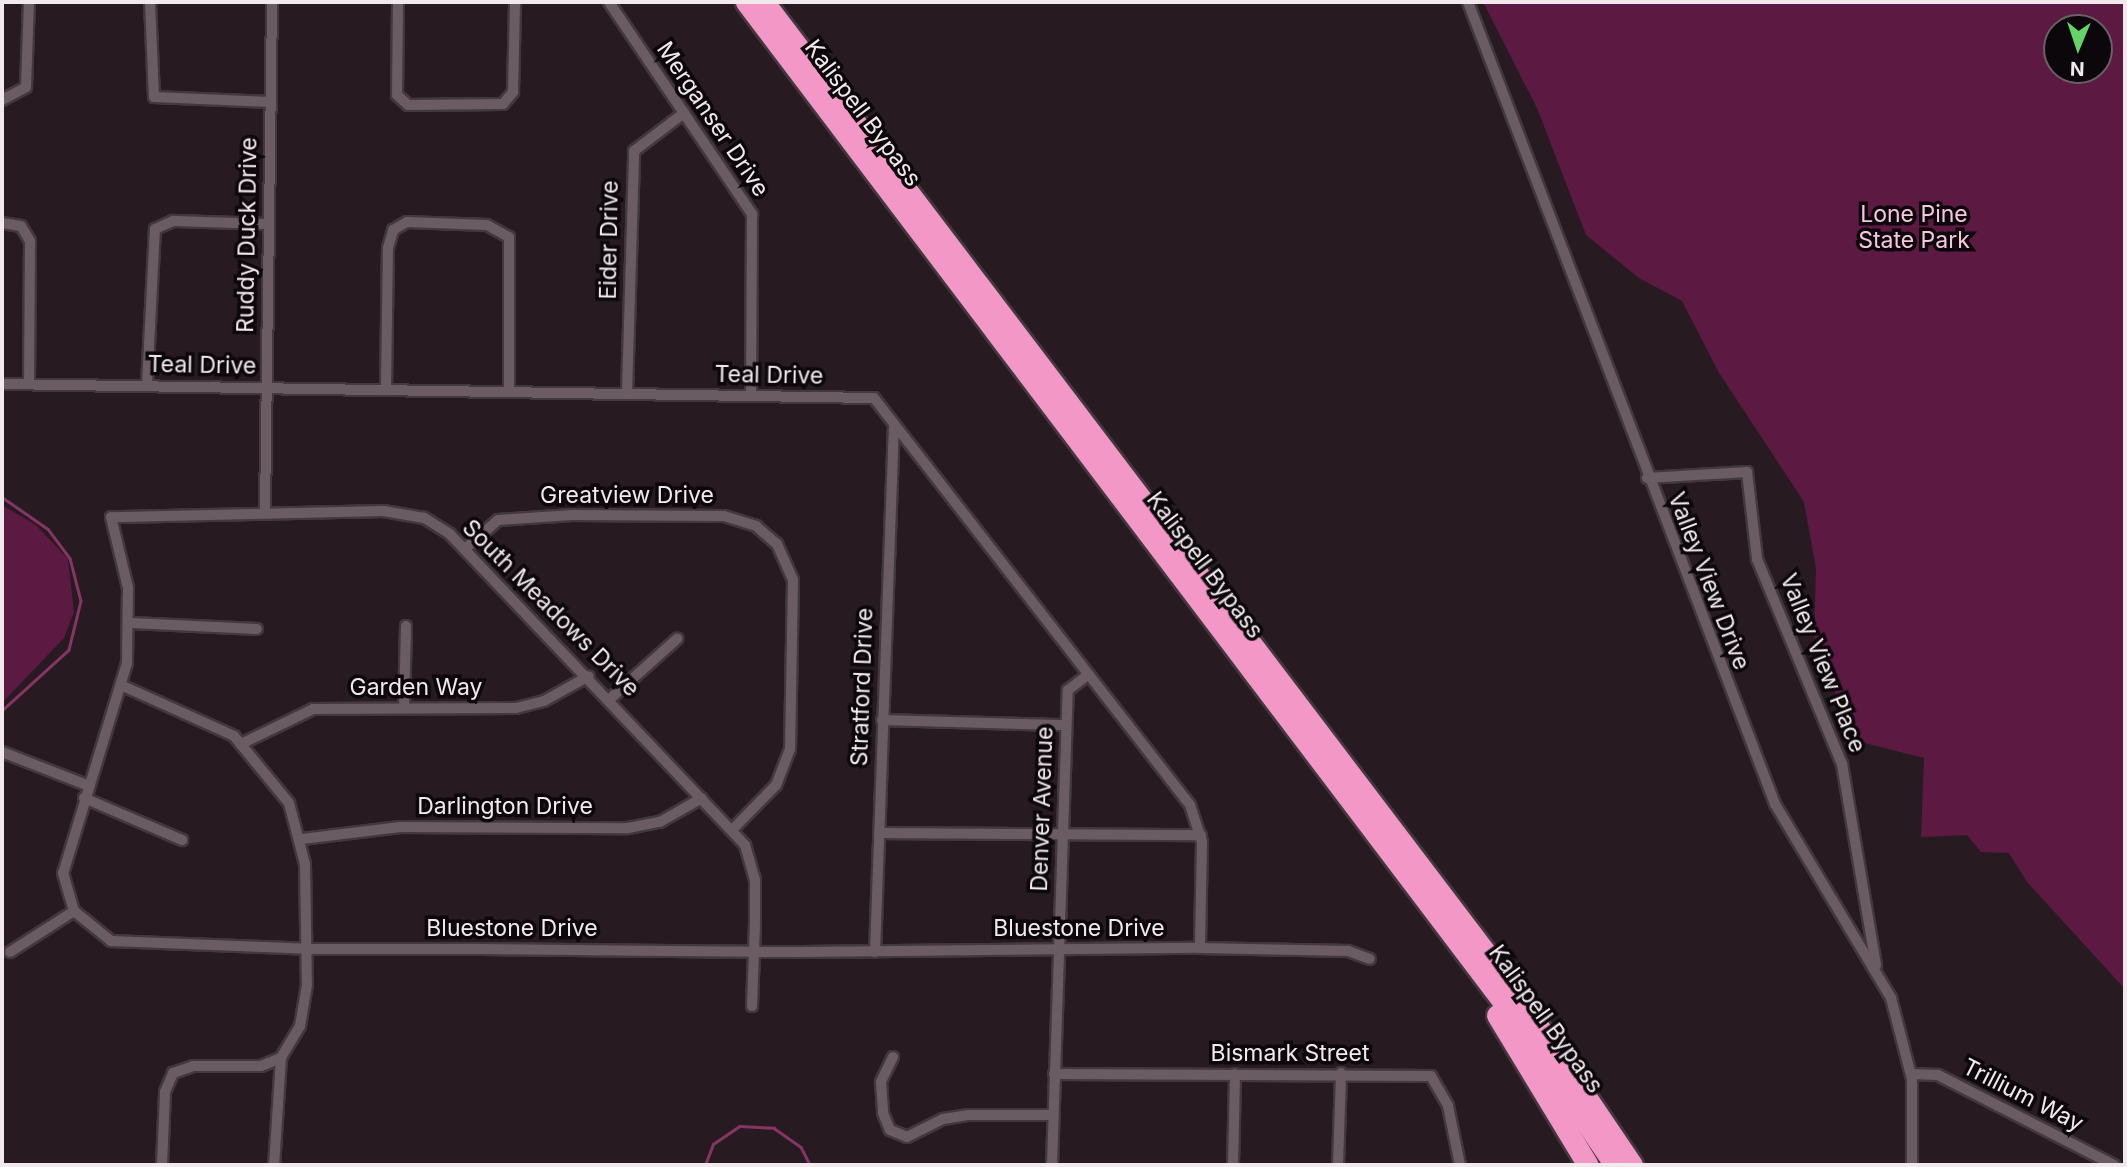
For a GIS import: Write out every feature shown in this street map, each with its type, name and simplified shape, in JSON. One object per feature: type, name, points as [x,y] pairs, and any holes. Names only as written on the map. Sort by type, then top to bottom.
[{"type":"highway","name":"Kalispell Bypass","points":[[746,2],[1443,922],[1615,1165]]},
{"type":"highway","name":"Kalispell Bypass","points":[[765,2],[1512,987],[1632,1165]]},
{"type":"highway","points":[[1443,922],[1588,1165]]},
{"type":"street","points":[[2,100],[26,87],[29,2]]},
{"type":"street","points":[[150,2],[154,97],[270,102]]},
{"type":"street","name":"Ruddy Duck Drive","points":[[265,511],[272,2]]},
{"type":"street","points":[[398,2],[397,95],[408,105],[503,104],[513,92],[515,2]]},
{"type":"street","name":"Merganser Drive","points":[[609,2],[752,214],[751,395]]},
{"type":"street","name":"Valley View Drive","points":[[1468,2],[1647,478],[1792,840],[1877,971],[1896,1013],[1911,1074],[1912,1165]]},
{"type":"street","name":"Eider Drive","points":[[627,393],[634,151],[684,113]]},
{"type":"street","points":[[147,385],[155,229],[180,220],[268,224]]},
{"type":"street","points":[[386,388],[388,248],[393,230],[407,222],[487,225],[509,237],[509,391]]},
{"type":"street","points":[[2,223],[21,226],[30,241],[29,384]]},
{"type":"street","name":"Teal Drive","points":[[2,384],[386,388],[874,398],[1182,793],[1201,835],[1200,948]]},
{"type":"street","name":"Stratford Drive","points":[[875,952],[894,424]]},
{"type":"street","name":"Valley View Place","points":[[1647,478],[1748,472],[1757,559],[1842,764],[1877,971]]},
{"type":"street","name":"South Meadows Drive","points":[[132,623],[111,517],[265,511],[404,513],[434,523],[465,549],[611,698],[733,829],[754,866],[752,1006]]},
{"type":"street","name":"Greatview Drive","points":[[465,549],[498,520],[572,514],[732,518],[777,544],[793,580],[790,749],[776,785],[733,829]]},
{"type":"street","points":[[10,952],[74,911],[63,864],[123,686],[132,623],[257,629]]},
{"type":"street","points":[[404,708],[406,626]]},
{"type":"street","points":[[611,698],[677,639]]},
{"type":"street","name":"Denver Avenue","points":[[1052,1165],[1068,690],[1089,674]]},
{"type":"street","name":"Garden Way","points":[[243,743],[313,709],[526,707],[589,676]]},
{"type":"street","points":[[123,686],[201,716],[243,743],[280,786],[302,839],[307,949],[303,1018],[281,1058],[274,1165]]},
{"type":"street","points":[[882,720],[1066,725]]},
{"type":"street","points":[[2,752],[89,786]]},
{"type":"street","points":[[84,798],[182,840]]},
{"type":"street","name":"Darlington Drive","points":[[302,839],[400,827],[645,826],[702,798]]},
{"type":"street","points":[[879,833],[1062,832],[1201,835]]},
{"type":"street","name":"Bluestone Drive","points":[[74,911],[95,932],[130,945],[754,952],[1200,948],[1348,951],[1370,959]]},
{"type":"street","points":[[893,1057],[881,1082],[883,1113],[890,1130],[907,1137],[956,1116],[1053,1115]]},
{"type":"street","points":[[162,1165],[165,1093],[173,1073],[193,1066],[261,1066],[281,1058]]},
{"type":"street","points":[[1338,1165],[1340,1073]]},
{"type":"street","name":"Bismark Street","points":[[1054,1074],[1340,1073],[1431,1076],[1448,1106],[1460,1165]]},
{"type":"street","points":[[1233,1165],[1235,1074]]},
{"type":"street","name":"Trillium Way","points":[[1911,1074],[1938,1075],[2114,1165]]},
{"type":"green space","name":"Lone Pine State Park","points":[[1483,2],[2125,2],[2125,989],[2027,882],[2009,853],[1981,852],[1967,835],[1921,837],[1924,758],[1853,740],[1814,636],[1816,569],[1804,502],[1718,371],[1682,301],[1639,278],[1586,235],[1537,108]]},
{"type":"green space","points":[[2,505],[36,525],[68,559],[74,612],[64,638],[2,703]]},
{"type":"waterway","points":[[2,497],[48,529],[70,558],[81,601],[69,650],[2,711]]},
{"type":"waterway","points":[[705,1165],[713,1144],[740,1126],[774,1128],[801,1147],[810,1165]]}]
